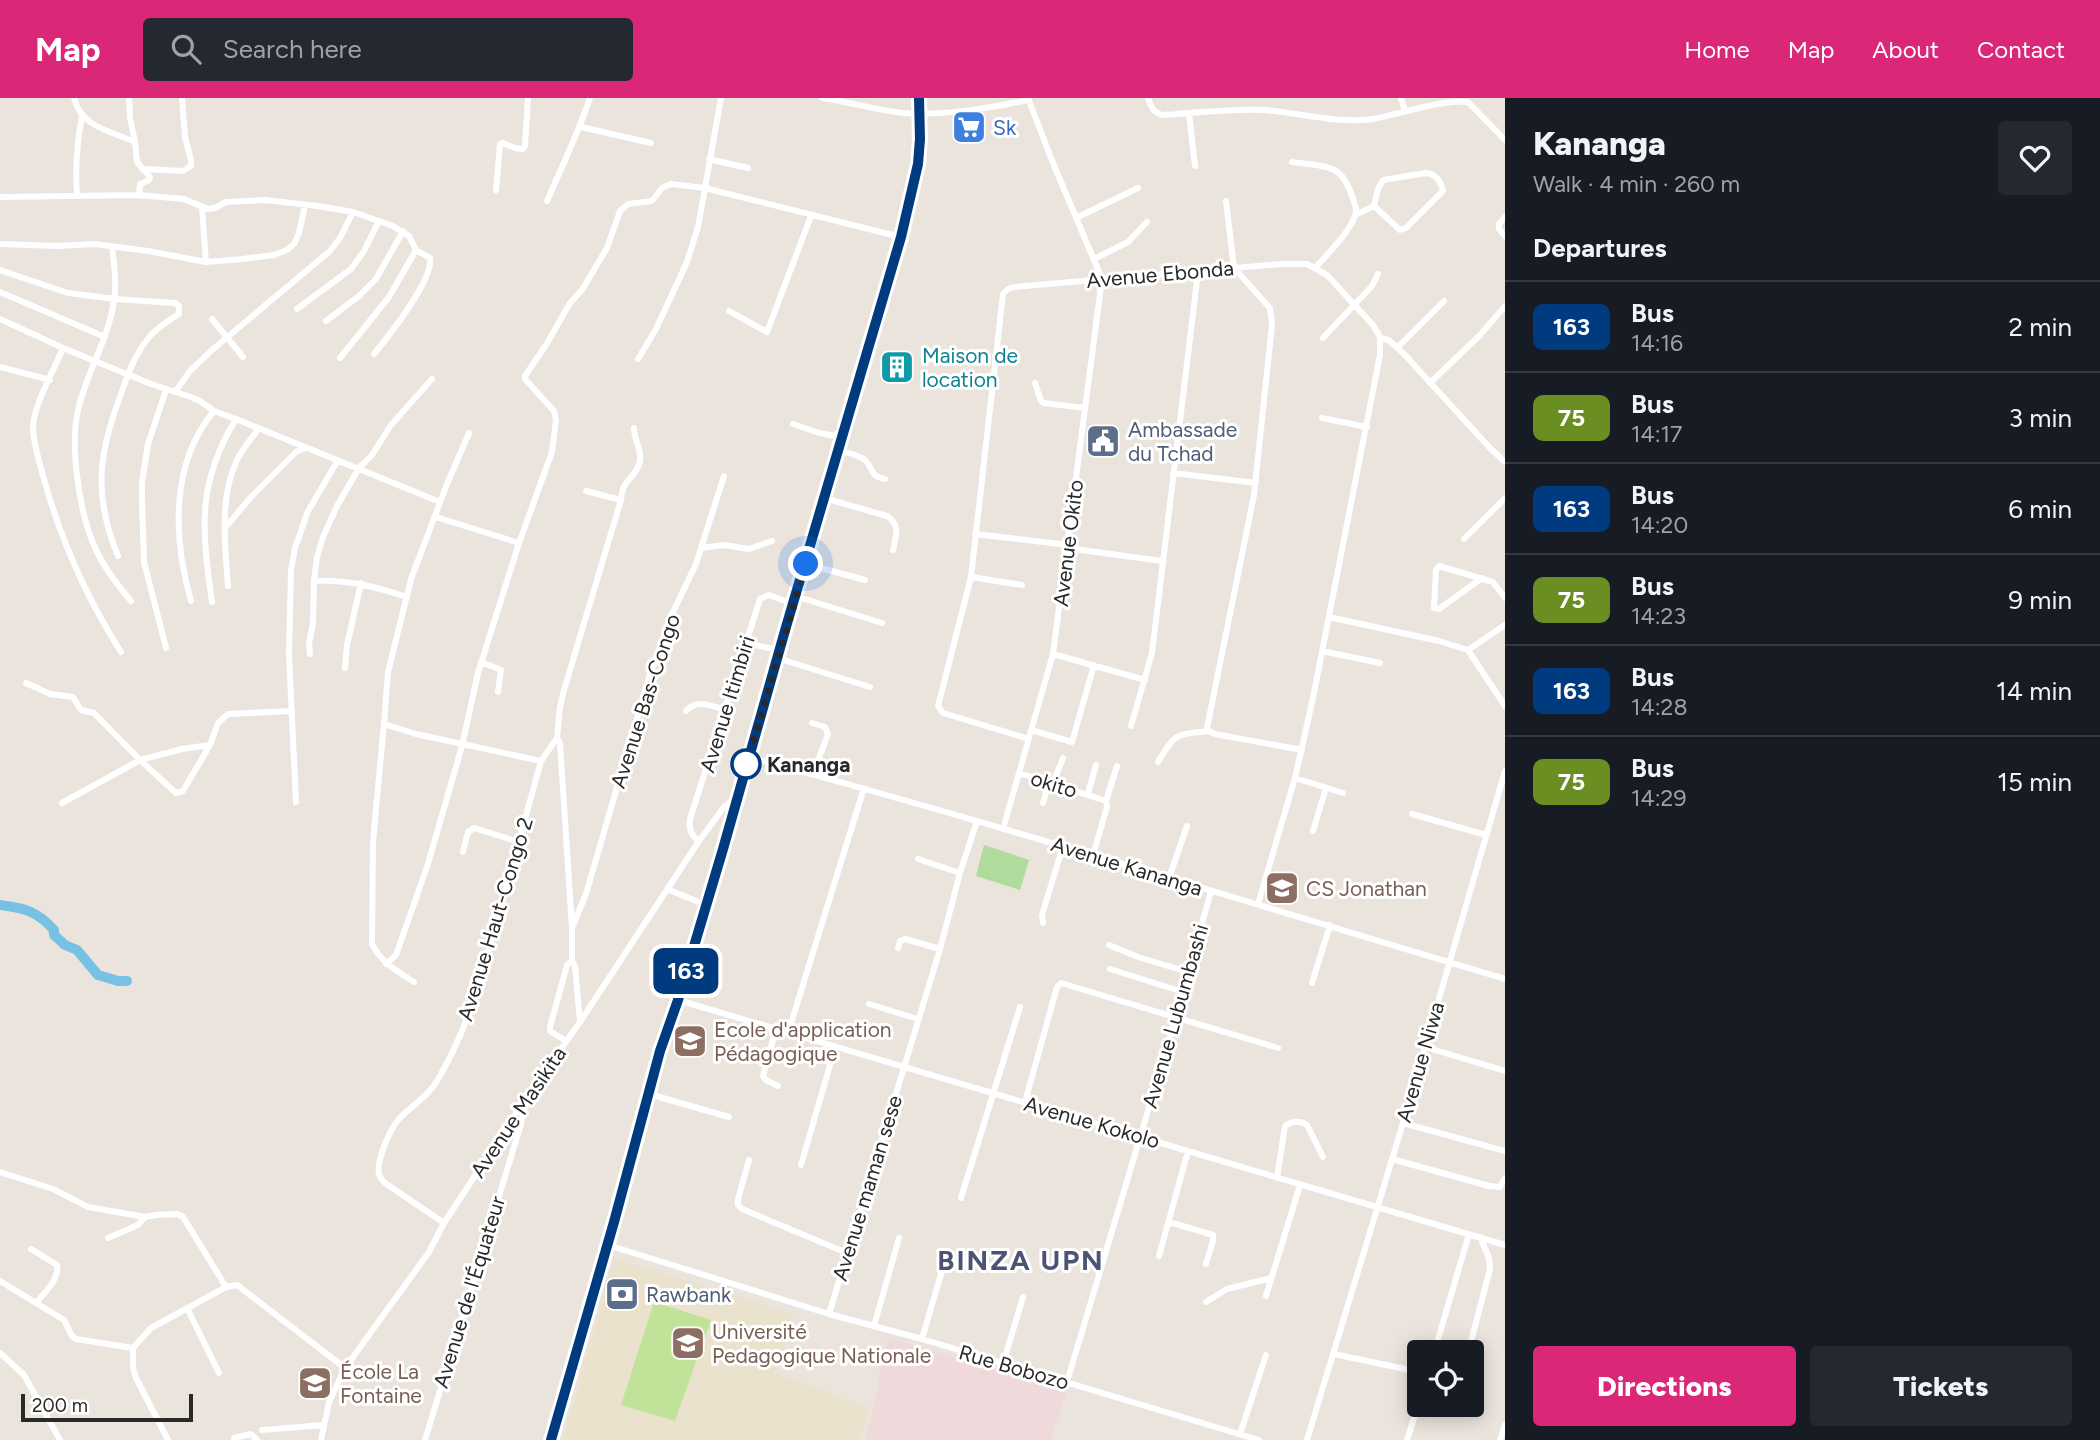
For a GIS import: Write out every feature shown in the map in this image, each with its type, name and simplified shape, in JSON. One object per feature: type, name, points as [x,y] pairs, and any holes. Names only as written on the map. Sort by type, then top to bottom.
[{"type":"main road","points":[[551,1440],[608,1245],[660,1051],[678,1000],[901,237],[917,171],[919,98]]},
{"type":"street","points":[[74,98],[78,111],[96,127],[135,142]]},
{"type":"street","points":[[129,98],[137,162],[150,177],[140,184],[139,195]]},
{"type":"street","points":[[142,169],[183,170],[191,166],[185,137],[182,98]]},
{"type":"street","points":[[496,190],[500,144],[523,149],[525,146],[528,98]]},
{"type":"street","points":[[547,201],[581,127],[590,98]]},
{"type":"street","points":[[638,359],[656,329],[687,262],[698,227],[721,98]]},
{"type":"street","points":[[822,98],[920,113],[987,108],[1028,99]]},
{"type":"street","points":[[1148,98],[1156,113],[1263,110],[1343,120],[1373,119],[1462,100],[1468,102],[1505,140]]},
{"type":"street","points":[[1401,98],[1405,111]]},
{"type":"street","name":"Avenue Okito","points":[[1003,829],[1053,654],[1102,279],[1028,99]]},
{"type":"street","points":[[1189,113],[1195,166]]},
{"type":"street","points":[[78,195],[75,174],[82,116]]},
{"type":"street","points":[[581,127],[651,143]]},
{"type":"street","points":[[709,159],[748,169]]},
{"type":"street","points":[[1258,904],[1302,750],[1378,373],[1380,337],[1355,305],[1316,267],[1352,224],[1357,214],[1340,172],[1333,168],[1292,162]]},
{"type":"street","points":[[1426,173],[1432,174],[1442,184],[1443,191],[1406,228],[1400,230],[1374,206],[1378,188],[1383,180],[1426,173]]},
{"type":"street","points":[[386,964],[394,959],[410,917],[463,743],[481,663],[519,543],[552,452],[556,420],[551,407],[524,376],[607,248],[620,211],[637,201],[652,201],[662,187],[671,184],[705,188],[901,237]]},
{"type":"street","points":[[1076,218],[1138,188]]},
{"type":"street","points":[[0,197],[139,195],[184,199],[202,208],[215,208],[226,202],[265,200],[353,212],[380,221],[409,236],[416,250],[430,258],[431,267],[412,302],[373,354]]},
{"type":"street","points":[[1227,201],[1234,268],[1265,301],[1272,313],[1255,483],[1244,553],[1207,724],[1209,730],[1215,734],[1302,750]]},
{"type":"street","points":[[0,244],[95,244],[206,262],[264,257],[287,250],[294,244],[305,205]]},
{"type":"street","points":[[1357,214],[1374,206]]},
{"type":"street","points":[[202,208],[206,262]]},
{"type":"street","points":[[175,392],[190,371],[330,251],[353,212]]},
{"type":"street","points":[[729,311],[767,332],[811,216]]},
{"type":"street","points":[[1505,217],[1499,225],[1505,236]]},
{"type":"street","points":[[298,309],[351,269],[380,221]]},
{"type":"street","points":[[1094,259],[1128,242],[1147,222]]},
{"type":"street","points":[[326,321],[359,296],[376,278],[402,231]]},
{"type":"street","points":[[112,247],[115,299],[105,337],[76,417],[75,452],[92,542],[112,579],[131,601]]},
{"type":"street","points":[[340,358],[389,297],[416,250]]},
{"type":"street","name":"Avenue Ebonda","points":[[975,534],[1005,291],[1014,287],[1297,263],[1316,267]]},
{"type":"street","points":[[0,270],[68,293],[175,303],[180,310],[179,314],[168,320],[146,342],[128,375],[107,433],[101,477],[104,515],[118,556]]},
{"type":"street","points":[[1131,726],[1153,653],[1198,272]]},
{"type":"street","points":[[1323,338],[1372,286],[1378,274]]},
{"type":"street","points":[[0,292],[105,337]]},
{"type":"street","points":[[1398,347],[1444,301]]},
{"type":"street","points":[[1430,383],[1480,335],[1505,306]]},
{"type":"street","points":[[0,319],[96,362],[200,401],[214,411],[440,502]]},
{"type":"street","points":[[212,319],[243,357]]},
{"type":"street","points":[[1380,337],[1398,347],[1503,457]]},
{"type":"street","points":[[63,348],[36,411],[33,428],[40,464],[60,533],[81,580],[121,652]]},
{"type":"street","points":[[0,367],[50,380]]},
{"type":"street","points":[[310,654],[314,581],[323,537],[359,468],[372,455],[391,425],[432,379]]},
{"type":"street","points":[[1035,383],[1044,403],[1085,408]]},
{"type":"street","points":[[166,390],[148,444],[142,482],[144,562],[166,648]]},
{"type":"street","points":[[191,601],[182,573],[180,555],[178,532],[181,487],[193,444],[203,424],[214,411]]},
{"type":"street","points":[[1322,418],[1367,427]]},
{"type":"street","points":[[212,602],[204,551],[206,492],[212,467],[236,419]]},
{"type":"street","points":[[793,424],[842,437]]},
{"type":"street","points":[[228,586],[225,528],[228,489],[239,458],[259,428]]},
{"type":"street","name":"Avenue Haut-Congo 2","points":[[444,1223],[385,1183],[379,1171],[382,1154],[398,1119],[427,1095],[437,1082],[470,1013],[541,761],[557,738],[562,699],[626,481],[632,476],[640,459],[634,428]]},
{"type":"street","points":[[414,982],[386,964],[376,953],[371,938],[373,841],[388,672],[414,569],[469,433]]},
{"type":"street","points":[[225,528],[251,497],[296,453],[306,447]]},
{"type":"street","points":[[838,450],[863,458],[869,464],[871,472],[886,479]]},
{"type":"street","points":[[296,803],[289,655],[291,570],[295,548],[308,511],[338,460]]},
{"type":"street","points":[[1173,473],[1255,483]]},
{"type":"street","name":"Avenue Bas-Congo","points":[[572,928],[586,894],[650,674],[672,614],[696,564],[724,476]]},
{"type":"street","points":[[586,491],[621,500]]},
{"type":"street","points":[[824,498],[892,519],[898,531],[893,550]]},
{"type":"street","points":[[1464,539],[1505,498]]},
{"type":"street","points":[[436,517],[519,543]]},
{"type":"street","points":[[1029,739],[939,710],[938,702],[971,577],[975,534],[1163,561]]},
{"type":"street","points":[[701,548],[724,545],[749,549],[772,541]]},
{"type":"street","points":[[806,564],[864,580]]},
{"type":"street","points":[[1482,578],[1439,608],[1434,608],[1437,567],[1443,566],[1482,578],[1493,582],[1505,598]]},
{"type":"street","points":[[971,577],[1022,585]]},
{"type":"street","points":[[314,581],[360,583],[407,597]]},
{"type":"street","points":[[345,668],[360,583]]},
{"type":"street","name":"Avenue Itimbiri","points":[[699,841],[690,831],[691,819],[760,599],[769,595],[794,600]]},
{"type":"street","points":[[794,600],[882,623]]},
{"type":"street","points":[[1329,617],[1468,650],[1505,706]]},
{"type":"street","points":[[1468,650],[1505,625]]},
{"type":"street","points":[[745,643],[870,687]]},
{"type":"street","points":[[1322,651],[1380,663]]},
{"type":"street","points":[[1053,654],[1145,680]]},
{"type":"street","points":[[481,663],[501,670],[498,692]]},
{"type":"street","points":[[1031,730],[1072,742],[1094,665]]},
{"type":"street","points":[[26,683],[50,694],[72,697],[78,708],[94,713],[140,760],[179,794],[210,745],[218,723],[228,714],[291,711]]},
{"type":"street","points":[[686,711],[691,705],[698,703],[726,710]]},
{"type":"street","points":[[813,723],[825,727],[828,734],[813,774]]},
{"type":"street","points":[[384,724],[416,734],[541,761]]},
{"type":"street","points":[[1158,762],[1173,738],[1184,733],[1209,730]]},
{"type":"street","points":[[557,738],[560,743],[572,961],[575,966],[580,1022]]},
{"type":"street","points":[[62,803],[140,760],[210,745]]},
{"type":"street","name":"Avenue Kananga","points":[[748,757],[978,821],[1505,979]]},
{"type":"street","name":"okito","points":[[1051,783],[1063,758]]},
{"type":"street","name":"okito","points":[[1088,794],[1096,765]]},
{"type":"street","name":"okito","points":[[1093,855],[1117,765]]},
{"type":"street","name":"Avenue Niwa","points":[[1307,1440],[1426,1047],[1505,771]]},
{"type":"street","name":"okito","points":[[1019,773],[1106,802]]},
{"type":"street","points":[[1295,778],[1343,793]]},
{"type":"street","points":[[1043,803],[1051,783]]},
{"type":"street","points":[[788,1033],[864,788]]},
{"type":"street","points":[[1313,831],[1326,788]]},
{"type":"street","name":"Avenue Masikita","points":[[321,1440],[330,1402],[345,1368],[429,1252],[444,1223],[522,1104],[580,1022],[699,841],[724,807],[738,797]]},
{"type":"street","points":[[1412,814],[1486,835]]},
{"type":"street","name":"Avenue maman sese","points":[[829,1314],[940,949],[960,873],[978,821]]},
{"type":"street","points":[[1169,878],[1186,826]]},
{"type":"street","points":[[463,852],[468,832],[474,828],[519,842]]},
{"type":"street","points":[[1043,923],[1042,915],[1063,846]]},
{"type":"street","points":[[918,859],[960,873]]},
{"type":"street","points":[[667,889],[706,905]]},
{"type":"street","name":"Avenue Lubumbashi","points":[[1067,1382],[1211,891]]},
{"type":"street","points":[[1312,983],[1330,925]]},
{"type":"street","points":[[898,948],[900,942],[905,939],[940,949]]},
{"type":"street","points":[[1109,945],[1188,972]]},
{"type":"street","points":[[566,1041],[550,1031],[550,1027],[567,965],[572,961]]},
{"type":"street","points":[[1110,969],[1183,992]]},
{"type":"street","points":[[1025,1102],[1059,984],[1064,983],[1278,1048]]},
{"type":"street","name":"Avenue Kokolo","points":[[678,1000],[1505,1245]]},
{"type":"street","points":[[869,1004],[918,1019]]},
{"type":"street","points":[[961,1198],[1020,1007]]},
{"type":"street","points":[[776,1029],[763,1076],[778,1086]]},
{"type":"street","points":[[1426,1047],[1505,1071]]},
{"type":"street","points":[[801,1165],[835,1048]]},
{"type":"street","points":[[649,1094],[729,1117]]},
{"type":"street","name":"Avenue de l'Équateur","points":[[425,1440],[521,1124],[522,1104]]},
{"type":"street","points":[[1277,1178],[1284,1126],[1292,1122],[1304,1122],[1307,1125],[1323,1157]]},
{"type":"street","points":[[1403,1124],[1505,1152]]},
{"type":"street","points":[[1159,1256],[1188,1151]]},
{"type":"street","points":[[1392,1159],[1489,1186],[1500,1187],[1505,1178]]},
{"type":"street","points":[[750,1160],[738,1199],[738,1205],[742,1209],[847,1253]]},
{"type":"street","points":[[0,1172],[52,1189],[88,1207],[145,1217],[177,1214],[183,1217],[226,1287]]},
{"type":"street","points":[[1266,1296],[1300,1185]]},
{"type":"street","points":[[108,1238],[138,1224],[145,1217]]},
{"type":"street","points":[[1169,1222],[1213,1235],[1206,1264]]},
{"type":"street","points":[[1438,1340],[1469,1234]]},
{"type":"street","points":[[1471,1340],[1490,1269],[1489,1258],[1480,1237]]},
{"type":"street","points":[[874,1326],[899,1238]]},
{"type":"street","name":"Rue Bobozo","points":[[608,1245],[829,1314],[922,1339],[1259,1440]]},
{"type":"street","points":[[31,1249],[58,1268],[58,1275],[36,1303]]},
{"type":"street","points":[[922,1339],[941,1274]]},
{"type":"street","points":[[1206,1301],[1227,1289],[1271,1278]]},
{"type":"street","points":[[0,1281],[64,1320],[76,1339],[133,1348]]},
{"type":"street","points":[[167,1440],[136,1378],[133,1348],[152,1328],[226,1287],[237,1285],[345,1368]]},
{"type":"street","points":[[1003,1364],[1023,1297]]},
{"type":"street","points":[[187,1308],[219,1373]]},
{"type":"street","points":[[0,1353],[24,1375],[60,1440]]},
{"type":"street","points":[[1240,1434],[1266,1354]]},
{"type":"street","points":[[1334,1354],[1407,1369]]},
{"type":"street","points":[[1407,1440],[1414,1417]]},
{"type":"street","points":[[262,1430],[324,1424]]},
{"type":"street","points":[[1500,1440],[1505,1425]]},
{"type":"street","points":[[234,1438],[251,1434],[257,1440]]},
{"type":"shaded area","name":"Université Pedagogique Nationale","points":[[615,1259],[793,1314],[775,1373],[869,1408],[860,1440],[563,1440]]},
{"type":"shaded area","points":[[888,1338],[1067,1390],[1050,1440],[866,1440]]},
{"type":"green space","points":[[984,845],[1029,860],[1020,890],[976,876]]},
{"type":"green space","points":[[654,1302],[711,1320],[675,1421],[621,1405]]},
{"type":"waterway","points":[[0,905],[23,909],[36,915],[54,930],[54,935],[65,945],[77,950],[98,975],[127,981]]},
{"type":"bus line","name":"163","points":[[551,1440],[660,1051],[723,849],[901,237],[918,164],[919,98]]},
{"type":"place","name":"Sk","points":[[969,127]]},
{"type":"place","name":"Maison de location","points":[[897,367]]},
{"type":"place","name":"Ambassade du Tchad","points":[[1103,441]]},
{"type":"place","name":"Kananga","points":[[746,764]]},
{"type":"place","name":"CS Jonathan","points":[[1282,888]]},
{"type":"place","name":"Ecole d'application Pédagogique","points":[[690,1041]]},
{"type":"place","name":"Rawbank","points":[[622,1294]]},
{"type":"place","name":"Université Pedagogique Nationale","points":[[688,1343]]},
{"type":"place","name":"École La Fontaine","points":[[315,1383]]},
{"type":"district","name":"BINZA UPN","points":[[1021,1260]]},
{"type":"route","points":[[746,764],[745,770],[806,564]]}]
